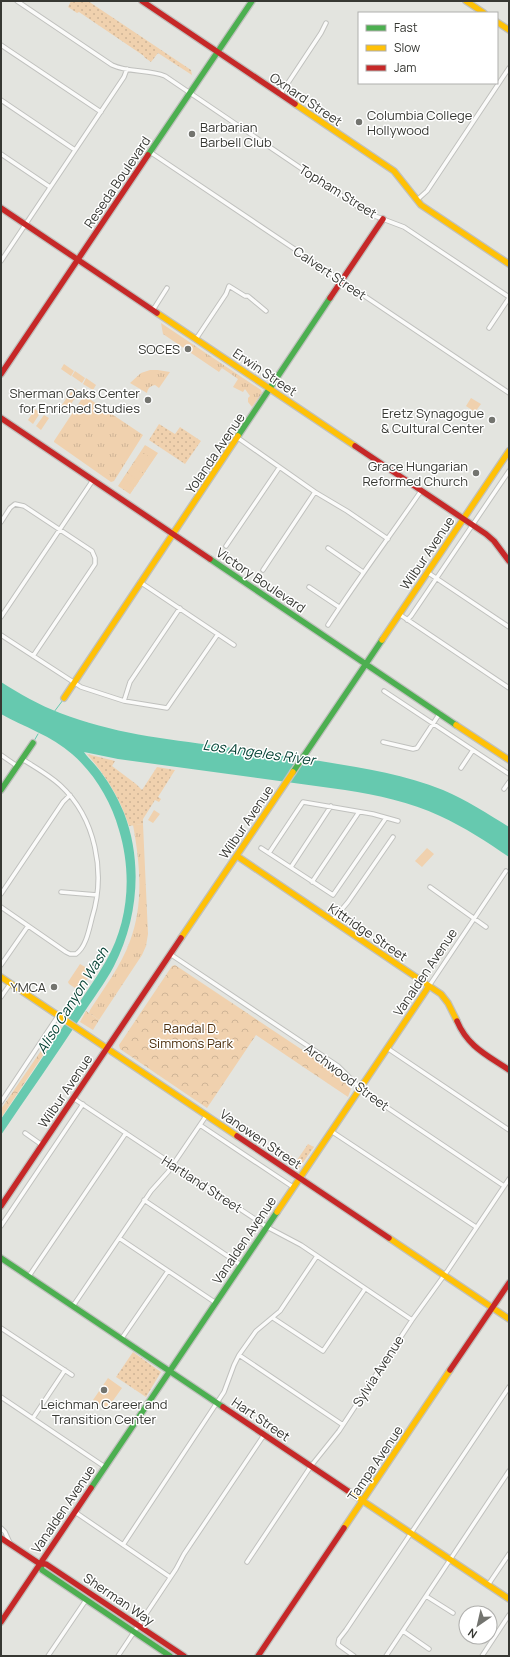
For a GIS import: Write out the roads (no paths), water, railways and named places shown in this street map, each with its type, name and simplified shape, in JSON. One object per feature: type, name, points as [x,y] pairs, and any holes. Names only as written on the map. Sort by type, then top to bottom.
[{"type":"main road","name":"Oxnard Street","points":[[142,1],[396,172],[404,181],[416,200],[424,207],[509,264]]},
{"type":"main road","name":"Reseda Boulevard","points":[[1,374],[252,1]]},
{"type":"main road","points":[[466,1],[482,12]]},
{"type":"main road","points":[[498,23],[509,30]]},
{"type":"main road","name":"Erwin Street","points":[[1,208],[490,537],[509,560]]},
{"type":"main road","name":"Yolanda Avenue","points":[[64,698],[140,582],[271,390],[383,220]]},
{"type":"main road","name":"Victory Boulevard","points":[[1,418],[509,760]]},
{"type":"main road","name":"Wilbur Avenue","points":[[1,1206],[509,451]]},
{"type":"main road","points":[[1,790],[33,744]]},
{"type":"main road","name":"Kittridge Street","points":[[237,856],[429,986],[447,1001],[462,1033],[468,1041],[509,1070]]},
{"type":"main road","name":"Vanowen Street","points":[[1,977],[509,1319]]},
{"type":"main road","name":"Vanalden Avenue","points":[[1,1622],[429,986]]},
{"type":"main road","name":"Hart Street","points":[[1,1258],[509,1599]]},
{"type":"main road","name":"Tampa Avenue","points":[[258,1656],[509,1282]]},
{"type":"main road","name":"Sherman Way","points":[[1,1538],[40,1564],[46,1564],[184,1656]]},
{"type":"main road","name":"Sherman Way","points":[[40,1564],[42,1570],[170,1656]]},
{"type":"street","name":"Topham Street","points":[[17,1],[112,65],[127,69],[157,73],[165,76],[367,213],[404,227],[509,297]]},
{"type":"street","points":[[280,95],[326,23]]},
{"type":"street","points":[[1,45],[101,112]]},
{"type":"street","points":[[416,200],[426,191],[509,68]]},
{"type":"street","points":[[1,261],[124,77],[127,69]]},
{"type":"street","points":[[1,100],[75,150]]},
{"type":"street","name":"Calvert Street","points":[[150,152],[509,393]]},
{"type":"street","points":[[1,154],[50,188]]},
{"type":"street","points":[[196,340],[230,286],[245,296],[248,296],[266,311]]},
{"type":"street","points":[[153,310],[167,288]]},
{"type":"street","points":[[489,328],[509,297]]},
{"type":"street","points":[[238,438],[279,468],[388,538]]},
{"type":"street","points":[[226,546],[279,468]]},
{"type":"street","name":"Wilbur Avenue","points":[[407,620],[509,471]]},
{"type":"street","points":[[1,617],[93,480]]},
{"type":"street","points":[[328,625],[363,572],[421,491]]},
{"type":"street","points":[[263,570],[315,492]]},
{"type":"street","points":[[1,522],[10,508],[15,504],[24,506],[92,551],[95,558],[95,564],[33,656]]},
{"type":"street","points":[[328,548],[363,572]]},
{"type":"street","points":[[427,572],[509,627]]},
{"type":"street","points":[[140,582],[234,644]]},
{"type":"street","points":[[309,587],[340,607]]},
{"type":"street","points":[[124,701],[130,682],[180,608]]},
{"type":"street","points":[[399,614],[509,688]]},
{"type":"street","points":[[1,635],[73,683],[91,691],[124,701],[167,708],[218,634]]},
{"type":"street","points":[[384,691],[509,774]]},
{"type":"street","points":[[383,742],[413,749],[417,748],[440,713]]},
{"type":"street","points":[[461,768],[473,750]]},
{"type":"street","points":[[1,755],[17,766]]},
{"type":"street","points":[[1,907],[66,952],[76,954],[82,947],[90,927],[97,895],[98,881],[94,845],[84,817],[70,795],[53,779],[22,759]]},
{"type":"street","points":[[504,789],[509,782]]},
{"type":"street","points":[[1,894],[63,802],[70,795]]},
{"type":"street","points":[[269,853],[303,802],[331,806],[398,821]]},
{"type":"street","points":[[291,867],[331,806]]},
{"type":"street","points":[[312,882],[359,812]]},
{"type":"street","points":[[261,848],[333,895],[386,818]]},
{"type":"street","points":[[332,921],[348,902],[393,837]]},
{"type":"street","name":"Vanalden Avenue","points":[[429,986],[506,871]]},
{"type":"street","points":[[430,887],[486,927]]},
{"type":"street","points":[[61,892],[97,895]]},
{"type":"street","points":[[1,965],[28,926]]},
{"type":"street","name":"Archwood Street","points":[[170,954],[338,1066],[359,1089],[504,1186]]},
{"type":"street","points":[[1,997],[10,984]]},
{"type":"street","points":[[1,1102],[58,1016]]},
{"type":"street","points":[[387,1048],[509,1130]]},
{"type":"street","name":"Hartland Street","points":[[73,1098],[172,1165],[267,1227],[317,1256],[412,1320]]},
{"type":"street","points":[[1,1226],[83,1104]]},
{"type":"street","points":[[73,1306],[144,1200],[172,1165],[206,1116]]},
{"type":"street","points":[[200,1125],[293,1188]]},
{"type":"street","points":[[331,1131],[476,1227]]},
{"type":"street","points":[[25,1133],[42,1145]]},
{"type":"street","points":[[29,1276],[126,1133]]},
{"type":"street","name":"Sylvia Avenue","points":[[247,1562],[312,1466],[325,1451],[343,1425],[412,1320],[444,1276],[509,1179]]},
{"type":"street","points":[[144,1200],[241,1265]]},
{"type":"street","points":[[119,1238],[216,1303]]},
{"type":"street","points":[[123,1545],[218,1403],[227,1388],[234,1365],[239,1355],[256,1331],[280,1311],[317,1256]]},
{"type":"street","points":[[122,1338],[168,1271]]},
{"type":"street","points":[[273,1318],[323,1351],[365,1289]]},
{"type":"street","points":[[1,1328],[72,1375]]},
{"type":"street","points":[[239,1355],[343,1425]]},
{"type":"street","points":[[33,1418],[65,1370]]},
{"type":"street","points":[[354,1656],[338,1644],[339,1639],[509,1387]]},
{"type":"street","points":[[1,1397],[105,1467]]},
{"type":"street","points":[[118,1656],[264,1435]]},
{"type":"street","points":[[386,1656],[509,1471]]},
{"type":"street","points":[[75,1512],[170,1577]]},
{"type":"street","points":[[1,1528],[5,1532],[11,1544]]},
{"type":"street","points":[[488,1585],[509,1554]]},
{"type":"street","points":[[426,1596],[453,1613]]},
{"type":"street","points":[[48,1656],[86,1600]]},
{"type":"street","points":[[482,1656],[509,1615]]},
{"type":"street","points":[[403,1631],[429,1649]]},
{"type":"water","name":"Los Angeles River","points":[[1,682],[52,710],[99,726],[158,738],[351,766],[383,772],[428,784],[477,807],[509,827],[509,857],[449,820],[417,807],[370,794],[118,759],[84,752],[112,788],[124,813],[130,832],[136,871],[133,910],[122,948],[103,985],[1,1135],[1,1119],[92,984],[114,946],[124,913],[127,880],[123,846],[116,819],[101,788],[88,770],[72,754],[56,742],[1,714]]},
{"type":"waterway","points":[[54,712],[63,700]]},
{"type":"waterway","points":[[34,741],[38,734]]},
{"type":"place","name":"Columbia College Hollywood","points":[[359,122]]},
{"type":"place","name":"Barbarian Barbell Club","points":[[192,134]]},
{"type":"place","name":"SOCES","points":[[188,349]]},
{"type":"place","name":"Sherman Oaks Center for Enriched Studies","points":[[148,400]]},
{"type":"place","name":"Eretz Synagogue & Cultural Center","points":[[492,420]]},
{"type":"place","name":"Grace Hungarian Reformed Church","points":[[476,473]]},
{"type":"place","name":"YMCA","points":[[54,987]]},
{"type":"place","name":"Leichman Career and Transition Center","points":[[104,1390]]},
{"type":"water label","name":"Aliso Canyon Wash","points":[[72,1000]]},
{"type":"park label","name":"Randal D. Simmons Park","points":[[191,1036]]}]
